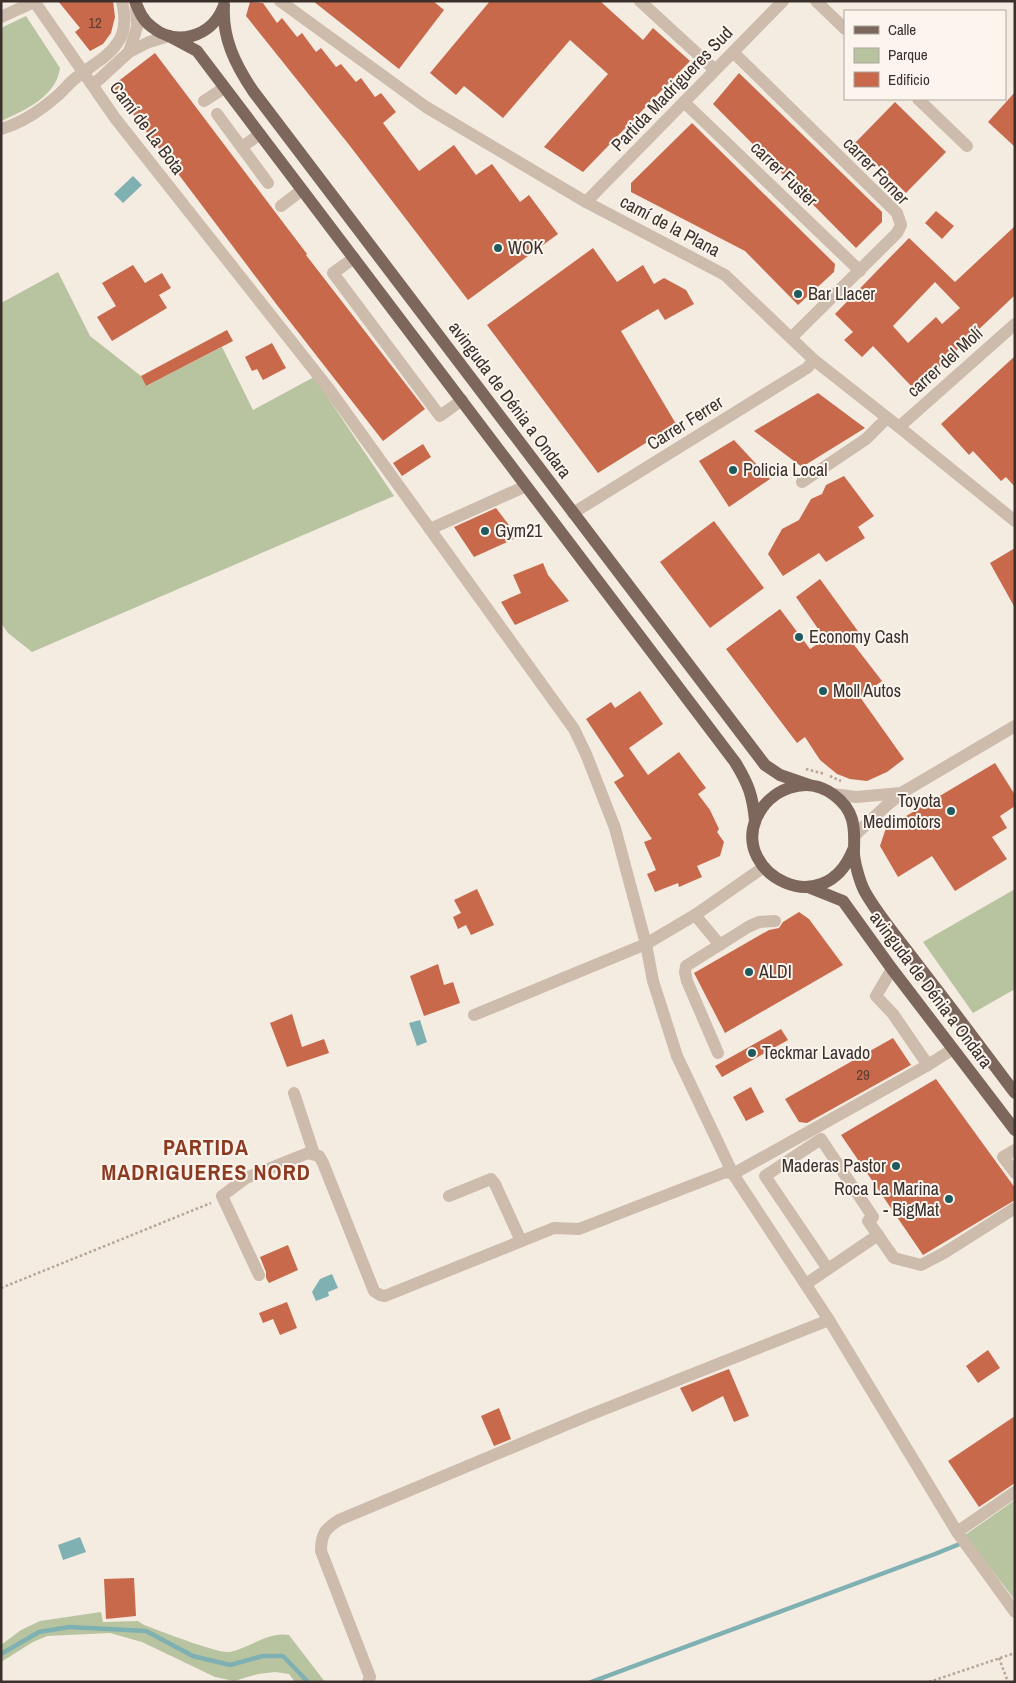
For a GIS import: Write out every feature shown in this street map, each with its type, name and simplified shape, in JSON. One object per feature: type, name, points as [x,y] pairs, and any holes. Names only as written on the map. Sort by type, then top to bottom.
[{"type":"main road","points":[[135,1],[141,15],[151,27],[164,35],[186,38],[204,32],[214,24],[225,3]]},
{"type":"main road","name":"avinguda de Dénia a Ondara","points":[[225,3],[224,29],[229,46],[252,91],[765,765],[780,775],[809,785]]},
{"type":"main road","points":[[169,36],[197,51],[735,762],[747,782],[754,807],[753,835],[755,849],[764,867],[772,876],[786,884],[808,887],[820,885],[836,876],[849,861],[853,850],[855,835],[849,812],[842,802],[822,788],[809,785],[792,787],[776,794],[763,806],[755,821]]},
{"type":"main road","name":"avinguda de Dénia a Ondara","points":[[853,850],[860,880],[865,892],[1015,1094]]},
{"type":"main road","name":"avinguda de Dénia a Ondara","points":[[808,887],[843,901],[892,969],[1015,1130]]},
{"type":"street","points":[[1,129],[24,120],[42,108],[119,42],[124,29],[122,1]]},
{"type":"street","points":[[129,52],[137,27],[135,1]]},
{"type":"street","name":"camí de la Plana","points":[[280,1],[426,107],[586,202],[725,275],[814,360],[1015,521]]},
{"type":"street","points":[[640,1],[715,70]]},
{"type":"street","name":"Partida Madrigueres Sud","points":[[586,202],[782,1]]},
{"type":"street","points":[[816,1],[844,28]]},
{"type":"street","points":[[1,17],[34,2]]},
{"type":"street","name":"Camí de La Bota","points":[[34,2],[115,118],[329,389],[574,729],[586,754],[615,828],[646,944],[653,981],[677,1056],[734,1174],[829,1320],[956,1532],[1015,1612]]},
{"type":"street","points":[[92,85],[129,52],[149,42],[169,36]]},
{"type":"street","name":"carrer Forner","points":[[732,52],[897,213],[901,225],[897,233],[791,338]]},
{"type":"street","points":[[204,101],[224,88]]},
{"type":"street","points":[[919,100],[967,146]]},
{"type":"street","name":"carrer Fuster","points":[[684,102],[860,271]]},
{"type":"street","points":[[217,114],[268,183]]},
{"type":"street","points":[[242,147],[260,134]]},
{"type":"street","points":[[281,206],[302,190]]},
{"type":"street","points":[[354,258],[333,273],[440,416],[462,400]]},
{"type":"street","name":"carrer del Molí","points":[[899,427],[1015,324]]},
{"type":"street","name":"Carrer Ferrer","points":[[573,512],[807,368],[814,360]]},
{"type":"street","points":[[802,482],[866,439],[887,418]]},
{"type":"street","points":[[430,529],[526,486]]},
{"type":"street","points":[[855,835],[903,792],[1015,726]]},
{"type":"street","points":[[833,794],[856,797],[903,792]]},
{"type":"street","points":[[474,1015],[646,944],[695,916],[764,867]]},
{"type":"street","points":[[695,916],[720,946]]},
{"type":"street","points":[[718,1053],[687,981],[684,972],[686,966],[748,927],[759,922],[774,921]]},
{"type":"street","points":[[892,969],[876,996],[893,1014],[928,1065]]},
{"type":"street","points":[[259,1275],[222,1196],[246,1178],[308,1153],[319,1156],[323,1163],[374,1291],[385,1296],[554,1228],[578,1229],[726,1172],[734,1174],[928,1065],[953,1049]]},
{"type":"street","points":[[294,1093],[314,1154]]},
{"type":"street","points":[[828,1269],[765,1176],[821,1139],[874,1217],[868,1222],[894,1258],[922,1265],[1015,1208]]},
{"type":"street","points":[[1015,1150],[1003,1157],[1015,1173]]},
{"type":"street","points":[[449,1196],[490,1179],[496,1184],[521,1241]]},
{"type":"street","points":[[806,1284],[878,1235]]},
{"type":"street","points":[[368,1682],[370,1677],[321,1551],[321,1539],[327,1527],[338,1520],[587,1416],[829,1320]]},
{"type":"street","points":[[956,1532],[1015,1492]]},
{"type":"path","points":[[804,768],[843,781]]},
{"type":"path","points":[[1,1288],[201,1207],[222,1196]]},
{"type":"path","points":[[929,1682],[1015,1653]]},
{"type":"path","points":[[999,1658],[1008,1682]]},
{"type":"green space","points":[[26,16],[60,68],[57,78],[46,95],[29,107],[1,121],[1,28]]},
{"type":"green space","points":[[58,272],[90,336],[141,376],[146,386],[222,347],[253,410],[314,377],[394,496],[32,652],[8,633],[1,623],[1,303]]},
{"type":"green space","points":[[1015,889],[1015,989],[973,1013],[923,942]]},
{"type":"green space","points":[[1015,1500],[1015,1600],[965,1535]]},
{"type":"green space","points":[[101,1612],[103,1622],[138,1621],[144,1625],[223,1652],[237,1650],[274,1635],[289,1635],[325,1682],[295,1682],[289,1674],[275,1672],[258,1674],[234,1681],[215,1677],[142,1642],[110,1633],[47,1636],[33,1642],[1,1662],[1,1645],[21,1630],[40,1621]]},
{"type":"water","points":[[133,176],[142,185],[123,203],[114,194]]},
{"type":"water","points":[[420,1020],[427,1042],[417,1046],[409,1023]]},
{"type":"water","points":[[332,1274],[338,1288],[328,1292],[329,1296],[316,1301],[312,1292],[320,1279]]},
{"type":"water","points":[[80,1537],[86,1552],[63,1560],[58,1545]]},
{"type":"building","points":[[58,1],[113,1],[115,17],[111,33],[103,44],[90,51],[75,32],[80,28]]},
{"type":"building","points":[[313,1],[433,1],[444,10],[399,69]]},
{"type":"building","points":[[490,1],[600,1],[643,40],[653,28],[690,61],[583,172],[544,147],[608,74],[570,40],[503,118],[464,86],[456,95],[430,73]]},
{"type":"building","points":[[250,2],[263,3],[277,23],[282,18],[297,37],[302,33],[316,52],[321,48],[336,67],[341,64],[356,82],[361,78],[375,97],[381,93],[396,112],[383,123],[419,171],[454,145],[476,175],[492,164],[520,202],[529,195],[558,234],[468,300],[350,146],[246,16]]},
{"type":"building","points":[[155,53],[306,255],[425,409],[383,441],[277,305],[112,86]]},
{"type":"building","points":[[739,73],[882,212],[882,222],[856,248],[713,104]]},
{"type":"building","points":[[1015,92],[1015,147],[988,122]]},
{"type":"building","points":[[895,102],[946,152],[906,193],[855,143]]},
{"type":"building","points":[[692,123],[835,264],[834,272],[798,305],[745,251],[631,192],[631,183]]},
{"type":"building","points":[[936,211],[954,226],[942,239],[925,223]]},
{"type":"building","points":[[1015,226],[1015,295],[915,390],[873,346],[862,357],[844,340],[853,332],[835,314],[909,238],[955,282]],"holes":[[[935,282],[960,308],[942,324],[936,317],[908,343],[893,326]]]},
{"type":"building","points":[[593,248],[617,282],[643,265],[654,284],[664,278],[686,290],[694,304],[665,320],[658,309],[621,331],[676,424],[598,473],[487,325]]},
{"type":"building","points":[[133,265],[145,283],[162,273],[171,288],[159,295],[167,308],[112,341],[97,317],[116,306],[102,283]]},
{"type":"building","points":[[227,330],[233,341],[146,386],[141,376]]},
{"type":"building","points":[[272,343],[286,368],[263,380],[257,369],[252,371],[245,357]]},
{"type":"building","points":[[1015,356],[1015,487],[1006,477],[1001,481],[973,451],[969,455],[941,424]]},
{"type":"building","points":[[818,393],[865,428],[802,467],[754,431]]},
{"type":"building","name":"Policia Local","points":[[734,440],[770,479],[729,507],[699,461]]},
{"type":"building","points":[[423,444],[431,457],[402,476],[393,463]]},
{"type":"building","points":[[844,476],[874,516],[858,527],[865,538],[826,562],[819,553],[783,576],[768,554],[782,529],[799,520],[811,499],[822,494],[826,485]]},
{"type":"building","name":"Gym21","points":[[496,508],[518,537],[474,557],[454,527]]},
{"type":"building","points":[[714,521],[764,588],[710,628],[660,562]]},
{"type":"building","points":[[1015,548],[1015,608],[990,563]]},
{"type":"building","points":[[543,563],[548,575],[569,601],[515,625],[501,602],[521,593],[513,575]]},
{"type":"building","points":[[820,579],[860,634],[851,641],[882,681],[860,697],[904,759],[887,772],[867,781],[850,779],[837,774],[820,760],[805,737],[797,743],[726,649],[780,609],[810,649],[825,639],[796,597]]},
{"type":"building","points":[[640,691],[663,724],[629,748],[648,775],[679,752],[706,788],[698,794],[710,810],[719,829],[717,832],[724,842],[720,856],[697,866],[702,877],[679,887],[678,883],[655,892],[647,874],[656,870],[644,842],[652,839],[614,782],[624,776],[586,719],[611,702],[615,708]]},
{"type":"building","points":[[995,763],[1015,795],[1015,806],[1000,816],[1007,828],[992,837],[1007,859],[955,891],[932,856],[898,877],[880,846],[886,828]]},
{"type":"building","points":[[477,889],[494,925],[471,935],[466,925],[458,929],[453,917],[461,913],[454,900]]},
{"type":"building","points":[[799,912],[809,919],[843,965],[725,1033],[694,973],[769,930],[779,928],[783,922]]},
{"type":"building","points":[[438,964],[444,985],[453,982],[460,1003],[424,1016],[410,976]]},
{"type":"building","points":[[292,1014],[302,1047],[324,1039],[329,1053],[287,1067],[270,1023]]},
{"type":"building","name":"Teckmar Lavado","points":[[781,1029],[788,1040],[722,1077],[715,1066]]},
{"type":"building","points":[[893,1038],[911,1065],[807,1123],[799,1122],[785,1099]]},
{"type":"building","points":[[936,1079],[1015,1188],[1015,1200],[923,1255],[841,1135]]},
{"type":"building","name":"Teckmar Lavado","points":[[751,1087],[764,1112],[746,1121],[733,1097]]},
{"type":"building","points":[[288,1245],[298,1270],[269,1283],[260,1257]]},
{"type":"building","points":[[287,1302],[297,1328],[280,1335],[273,1319],[263,1323],[259,1313]]},
{"type":"building","points":[[988,1350],[1000,1368],[978,1383],[966,1366]]},
{"type":"building","points":[[729,1369],[749,1416],[734,1422],[723,1396],[692,1412],[680,1388]]},
{"type":"building","points":[[499,1408],[511,1439],[494,1446],[481,1416]]},
{"type":"building","points":[[1015,1416],[1015,1483],[979,1507],[948,1461]]},
{"type":"building","points":[[134,1578],[136,1616],[106,1619],[104,1579]]},
{"type":"waterway","points":[[591,1682],[962,1543]]},
{"type":"waterway","points":[[1,1654],[39,1632],[69,1627],[146,1631],[193,1656],[230,1665],[263,1656],[283,1656],[308,1682]]},
{"type":"place","name":"WOK","points":[[498,248]]},
{"type":"place","name":"Bar Llacer","points":[[798,294]]},
{"type":"place","name":"Policia Local","points":[[733,470]]},
{"type":"place","name":"Gym21","points":[[485,531]]},
{"type":"place","name":"Economy Cash","points":[[799,637]]},
{"type":"place","name":"Moll Autos","points":[[823,691]]},
{"type":"place","name":"Toyota Medimotors","points":[[951,811]]},
{"type":"place","name":"ALDI","points":[[749,972]]},
{"type":"place","name":"Teckmar Lavado","points":[[752,1053]]},
{"type":"place","name":"Maderas Pastor","points":[[896,1166]]},
{"type":"place","name":"Roca La Marina - BigMat","points":[[949,1199]]},
{"type":"district","name":"PARTIDA MADRIGUERES NORD","points":[[206,1160]]}]
